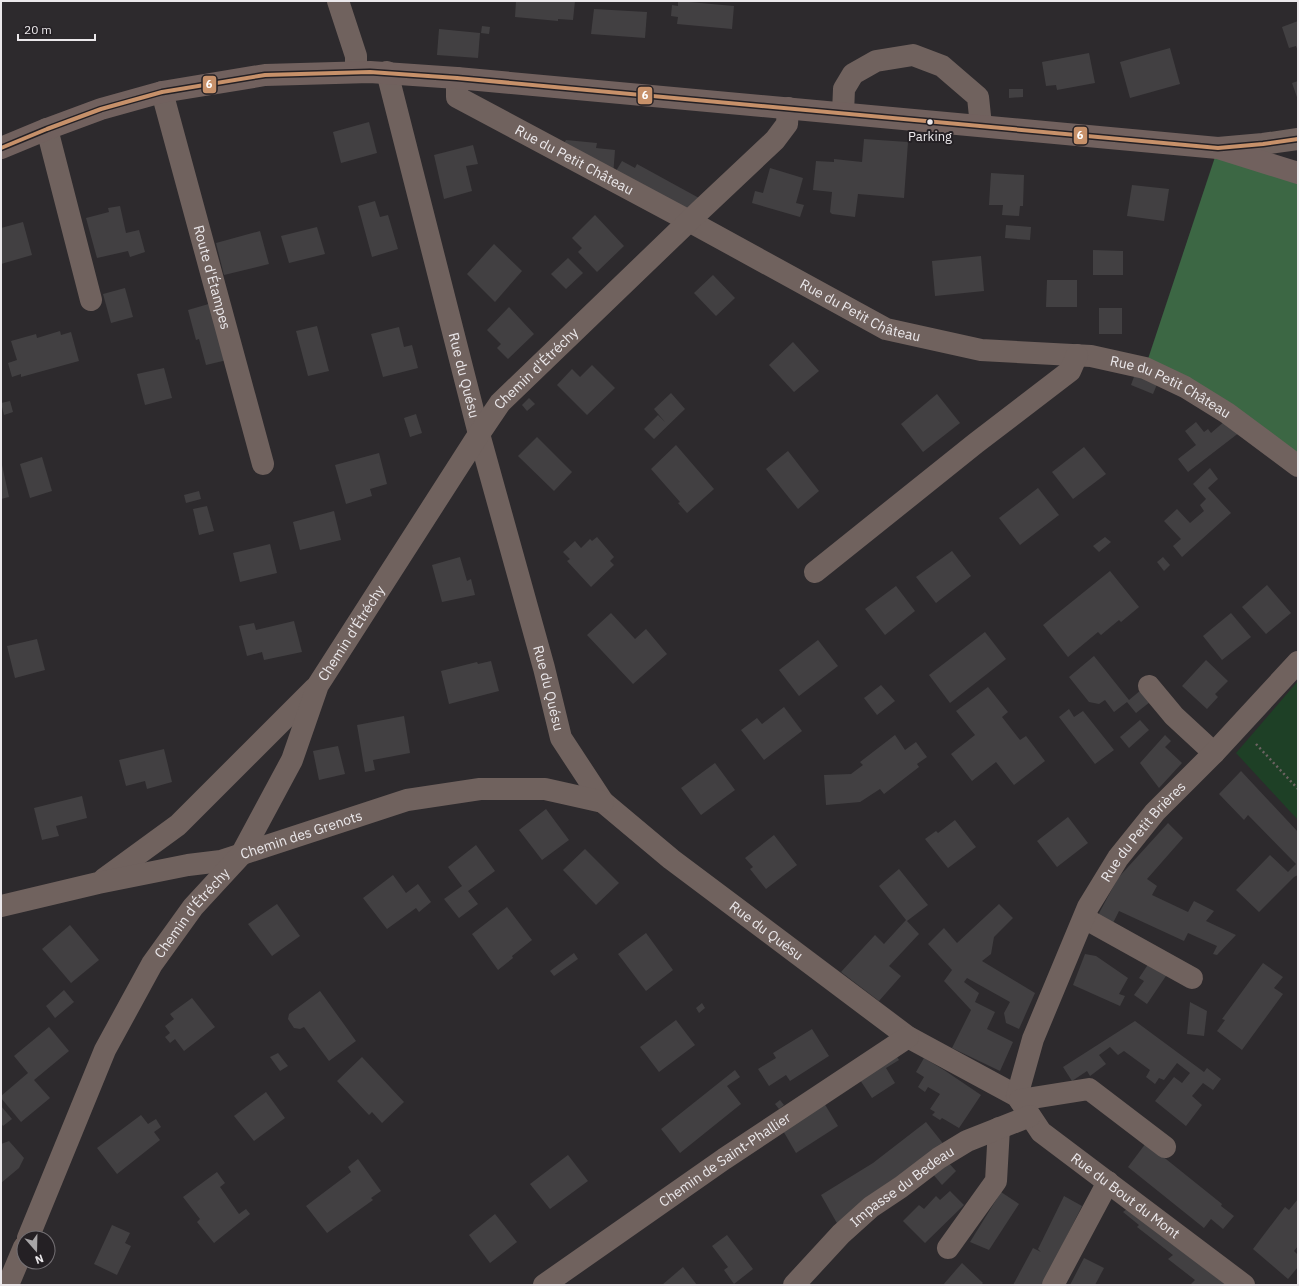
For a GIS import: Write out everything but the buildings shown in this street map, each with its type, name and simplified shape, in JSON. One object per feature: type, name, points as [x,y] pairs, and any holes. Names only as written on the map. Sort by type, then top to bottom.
[{"type":"main road","points":[[1,148],[101,109],[162,92],[265,75],[387,72],[1218,148],[1298,172]]},
{"type":"street","points":[[338,1],[356,56],[356,72]]},
{"type":"street","points":[[843,113],[844,89],[853,74],[876,61],[913,55],[942,66],[978,97],[982,126]]},
{"type":"street","name":"Rue du Quésu","points":[[387,72],[479,434],[562,738],[603,802],[671,859],[908,1037],[1022,1104]]},
{"type":"street","name":"Rue du Petit Château","points":[[457,78],[457,97],[886,329],[981,350],[1091,356],[1145,368],[1185,387],[1227,413],[1298,466]]},
{"type":"street","name":"Route d'Étampes","points":[[162,92],[262,464]]},
{"type":"street","name":"Chemin d'Étréchy","points":[[31,1230],[105,1050],[152,964],[193,907],[241,855],[292,760],[318,685],[479,434],[500,403],[688,221],[775,140],[787,124],[788,108]]},
{"type":"street","points":[[47,129],[91,300]]},
{"type":"street","points":[[1218,148],[1298,140]]},
{"type":"street","points":[[815,572],[976,443],[1070,371],[1077,355]]},
{"type":"street","name":"Rue du Petit Brières","points":[[1022,1104],[1033,1039],[1088,907],[1118,858],[1155,812],[1214,753],[1298,662]]},
{"type":"street","points":[[98,883],[178,825],[318,685]]},
{"type":"street","points":[[1149,686],[1174,716],[1214,753]]},
{"type":"street","name":"Chemin des Grenots","points":[[1,906],[98,883],[188,865],[221,861],[407,800],[480,788],[545,789],[603,802]]},
{"type":"street","points":[[1084,918],[1192,978]]},
{"type":"street","name":"Chemin de Saint-Phallier","points":[[544,1285],[724,1159],[908,1037]]},
{"type":"street","name":"Impasse du Bedeau","points":[[794,1285],[841,1234],[871,1207],[967,1141],[999,1128],[1022,1104],[1089,1089],[1165,1147]]},
{"type":"street","name":"Rue du Bout du Mont","points":[[1022,1104],[1041,1132],[1244,1285]]},
{"type":"street","points":[[948,1248],[996,1181],[999,1128]]},
{"type":"street","points":[[1053,1285],[1108,1182]]},
{"type":"street","points":[[8,1285],[16,1266]]},
{"type":"path","points":[[1239,726],[1298,789]]},
{"type":"green space","points":[[1218,148],[1298,176],[1298,466],[1145,368]]},
{"type":"green space","points":[[1298,681],[1298,820],[1236,753]]},
{"type":"transit line","name":"6","points":[[1,148],[101,109],[162,92],[265,75],[370,72],[457,78],[1218,148],[1298,139]]},
{"type":"place","name":"Parking","points":[[930,122]]}]
